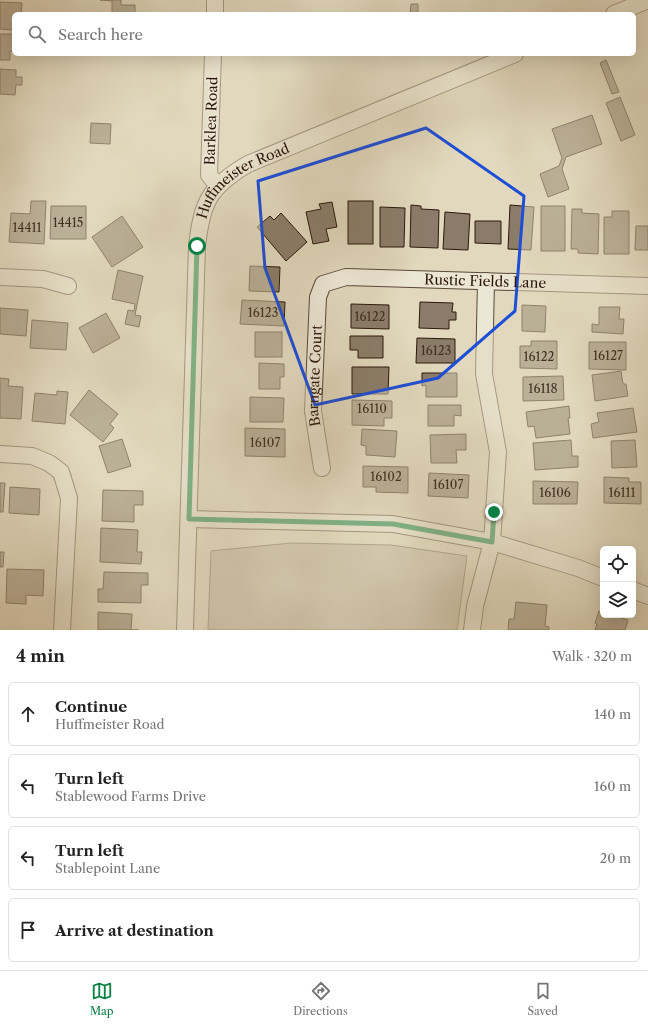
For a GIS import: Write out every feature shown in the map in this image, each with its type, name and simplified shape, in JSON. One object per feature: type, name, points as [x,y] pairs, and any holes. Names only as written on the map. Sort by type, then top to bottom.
[{"type":"street","points":[[215,0],[215,12]]},
{"type":"street","points":[[619,12],[648,0]]},
{"type":"street","name":"Barklea Road","points":[[213,56],[209,175],[217,185]]},
{"type":"street","name":"Huffmeister Road","points":[[185,630],[197,246],[200,221],[208,198],[217,185],[248,164],[510,56]]},
{"type":"street","points":[[0,277],[42,279],[68,286]]},
{"type":"street","name":"Rustic Fields Lane","points":[[324,284],[346,277],[648,286]]},
{"type":"street","points":[[472,630],[475,606],[492,542],[498,452],[484,374],[486,281]]},
{"type":"street","name":"Barngate Court","points":[[322,468],[313,411],[318,297],[324,284]]},
{"type":"street","points":[[0,454],[32,456],[49,463],[61,472],[69,498],[62,630]]},
{"type":"street","points":[[189,519],[393,524],[492,542],[578,568],[600,577]]},
{"type":"street","points":[[636,591],[648,596]]},
{"type":"highlighted area","points":[[426,128],[524,196],[515,311],[438,378],[315,405],[265,268],[258,181]]},
{"type":"shaded area","points":[[291,543],[391,545],[467,556],[457,630],[208,630],[211,551]]},
{"type":"building","points":[[100,0],[121,0],[121,5],[135,5],[135,12],[112,12],[112,1]]},
{"type":"building","points":[[0,2],[22,3],[21,12],[12,12],[12,30],[0,29]]},
{"type":"building","points":[[411,4],[418,4],[418,12],[410,12]]},
{"type":"building","points":[[0,34],[12,34],[12,51],[10,51],[10,60],[0,60]]},
{"type":"building","points":[[606,60],[619,92],[612,94],[600,63]]},
{"type":"building","points":[[0,69],[16,70],[16,77],[22,77],[22,85],[16,85],[15,95],[0,94]]},
{"type":"building","points":[[620,97],[635,135],[621,141],[606,103]]},
{"type":"building","points":[[592,115],[602,144],[566,157],[562,169],[569,189],[548,197],[540,174],[559,166],[562,158],[552,129]]},
{"type":"building","points":[[91,123],[111,124],[110,144],[90,143]]},
{"type":"building","points":[[31,201],[46,201],[44,244],[9,242],[11,213],[30,214]]},
{"type":"building","points":[[348,201],[373,201],[373,244],[348,244]]},
{"type":"building","points":[[332,202],[337,227],[326,229],[329,241],[313,244],[306,212],[321,209],[319,204]]},
{"type":"building","points":[[411,205],[421,206],[421,209],[439,210],[438,248],[410,247]]},
{"type":"building","points":[[510,205],[534,207],[531,250],[508,249]]},
{"type":"building","points":[[51,206],[86,206],[86,239],[50,239]]},
{"type":"building","points":[[541,206],[565,206],[565,251],[541,251]]},
{"type":"building","points":[[380,207],[405,208],[404,247],[380,247]]},
{"type":"building","points":[[572,209],[582,209],[582,213],[599,214],[598,254],[578,253],[578,249],[571,249]]},
{"type":"building","points":[[612,211],[629,211],[629,254],[604,254],[604,217],[612,217]]},
{"type":"building","points":[[445,212],[470,214],[468,250],[443,249]]},
{"type":"building","points":[[281,213],[307,242],[286,261],[257,227],[270,216],[274,220]]},
{"type":"building","points":[[122,216],[143,247],[112,267],[92,237]]},
{"type":"building","points":[[475,221],[501,221],[501,244],[475,243]]},
{"type":"building","points":[[636,226],[648,226],[648,250],[635,250]]},
{"type":"building","points":[[250,266],[280,267],[279,292],[249,291]]},
{"type":"building","points":[[118,270],[143,276],[135,315],[141,316],[139,327],[125,324],[128,310],[134,311],[135,304],[112,299]]},
{"type":"building","points":[[242,300],[285,302],[284,326],[240,324]]},
{"type":"building","points":[[420,302],[453,303],[452,312],[456,312],[456,320],[449,320],[449,329],[419,328]]},
{"type":"building","points":[[351,304],[389,305],[389,329],[351,328]]},
{"type":"building","points":[[522,305],[546,306],[545,332],[522,331]]},
{"type":"building","points":[[599,307],[620,307],[619,319],[624,319],[623,334],[592,332],[592,324],[599,325]]},
{"type":"building","points":[[0,308],[28,310],[26,336],[0,334]]},
{"type":"building","points":[[106,313],[120,338],[93,353],[79,328]]},
{"type":"building","points":[[32,320],[68,323],[66,350],[30,348]]},
{"type":"building","points":[[255,332],[282,332],[282,357],[255,357]]},
{"type":"building","points":[[350,336],[383,336],[383,358],[358,358],[358,350],[350,350]]},
{"type":"building","points":[[417,338],[455,339],[455,363],[416,363]]},
{"type":"building","points":[[531,341],[557,341],[557,369],[520,368],[520,346],[531,346]]},
{"type":"building","points":[[589,342],[626,342],[626,370],[589,369]]},
{"type":"building","points":[[259,363],[284,364],[284,377],[280,377],[280,389],[259,389]]},
{"type":"building","points":[[352,367],[389,367],[388,394],[352,394]]},
{"type":"building","points":[[621,371],[623,384],[626,384],[628,396],[595,401],[592,375]]},
{"type":"building","points":[[422,373],[457,373],[457,397],[426,397],[426,385],[422,386]]},
{"type":"building","points":[[563,376],[564,400],[523,401],[523,377]]},
{"type":"building","points":[[0,378],[9,379],[8,386],[23,387],[21,419],[0,418]]},
{"type":"building","points":[[89,390],[118,414],[110,424],[114,428],[103,442],[70,415]]},
{"type":"building","points":[[57,391],[68,392],[65,424],[32,421],[35,393],[57,395]]},
{"type":"building","points":[[250,397],[284,398],[283,422],[250,422]]},
{"type":"building","points":[[352,400],[392,401],[392,418],[384,418],[384,426],[352,425]]},
{"type":"building","points":[[428,405],[461,405],[461,416],[454,415],[454,426],[428,426]]},
{"type":"building","points":[[569,406],[570,418],[568,418],[570,434],[536,438],[534,426],[528,427],[526,412]]},
{"type":"building","points":[[633,408],[637,432],[593,438],[591,424],[599,422],[597,413]]},
{"type":"building","points":[[245,428],[285,429],[285,457],[245,456]]},
{"type":"building","points":[[362,429],[397,431],[395,457],[366,455],[366,446],[361,445]]},
{"type":"building","points":[[466,434],[466,450],[456,450],[457,463],[431,463],[430,435]]},
{"type":"building","points":[[122,439],[131,466],[108,473],[99,446]]},
{"type":"building","points":[[571,440],[572,456],[578,456],[578,467],[535,470],[533,443]]},
{"type":"building","points":[[635,440],[637,467],[612,468],[611,441]]},
{"type":"building","points":[[363,466],[408,467],[408,493],[376,492],[376,487],[363,487]]},
{"type":"building","points":[[429,473],[469,475],[468,498],[428,496]]},
{"type":"building","points":[[604,477],[629,478],[629,482],[641,482],[641,504],[604,503]]},
{"type":"building","points":[[533,481],[578,482],[577,504],[533,504]]},
{"type":"building","points":[[0,483],[5,483],[3,512],[0,512]]},
{"type":"building","points":[[10,487],[40,489],[39,515],[9,513]]},
{"type":"building","points":[[103,490],[143,491],[143,505],[134,505],[134,522],[102,521]]},
{"type":"building","points":[[101,528],[138,530],[137,552],[142,552],[141,564],[100,562]]},
{"type":"building","points":[[0,552],[4,552],[3,567],[0,567]]},
{"type":"building","points":[[7,569],[44,570],[43,596],[26,595],[26,604],[6,603]]},
{"type":"building","points":[[104,572],[148,573],[148,585],[141,585],[141,603],[98,602],[98,589],[103,589]]},
{"type":"building","points":[[516,602],[547,605],[545,626],[549,627],[549,630],[508,630],[509,619],[514,619]]},
{"type":"building","points":[[599,611],[600,618],[622,618],[628,620],[625,630],[595,630],[597,624],[595,623]]},
{"type":"building","points":[[98,612],[132,614],[131,630],[98,630]]},
{"type":"route","points":[[197,246],[189,519],[393,524],[492,542],[494,512]]}]
